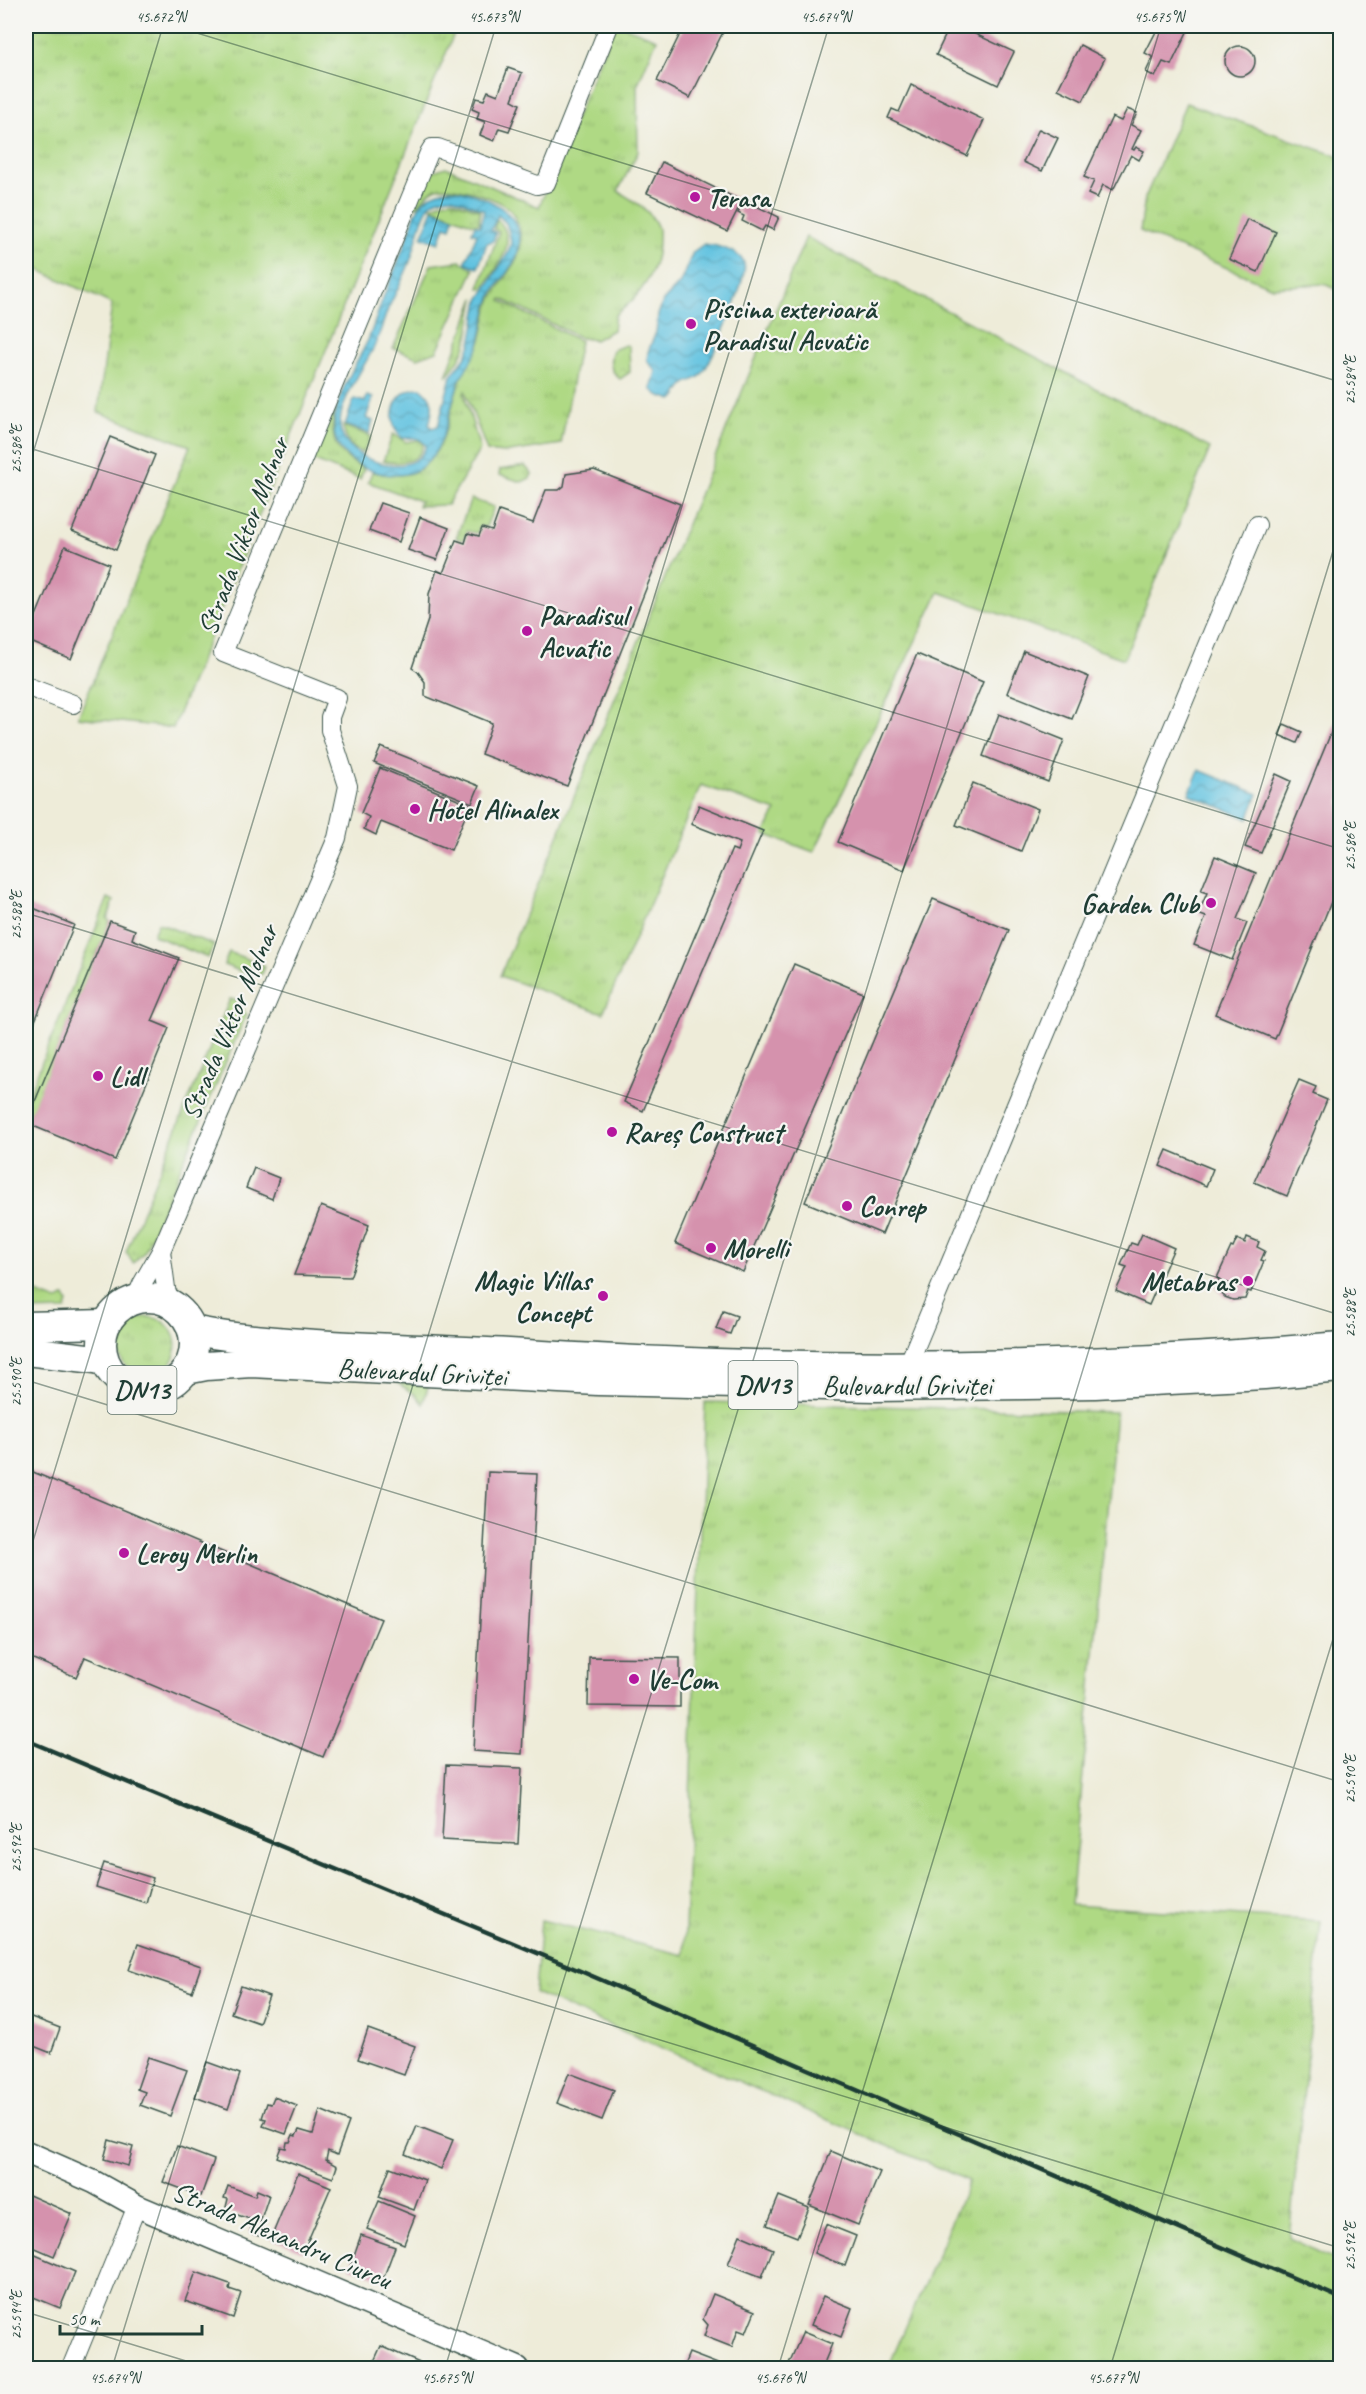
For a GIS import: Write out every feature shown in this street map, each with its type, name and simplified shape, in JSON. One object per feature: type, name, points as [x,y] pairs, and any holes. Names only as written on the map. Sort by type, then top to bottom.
[{"type":"main road","points":[[135,1300],[158,1299],[168,1303]]},
{"type":"main road","name":"DN13","points":[[135,1300],[121,1306],[106,1324],[102,1342],[104,1360],[108,1369],[121,1382],[139,1390],[160,1389],[179,1378],[186,1370],[194,1347],[192,1330],[183,1314],[168,1303]]},
{"type":"main road","name":"DN13","points":[[26,1326],[106,1324]]},
{"type":"main road","name":"Bulevardul Griviței","points":[[192,1330],[254,1340],[622,1361],[908,1365],[1095,1363],[1244,1355],[1341,1346]]},
{"type":"main road","name":"DN13","points":[[26,1351],[104,1360]]},
{"type":"main road","name":"Bulevardul Griviței","points":[[186,1370],[206,1366],[251,1363],[598,1382],[925,1387],[1095,1384],[1264,1375],[1341,1368]]},
{"type":"street","name":"Strada Viktor Molnar","points":[[135,1300],[161,1251],[337,838],[348,786],[330,730],[330,717],[337,698],[223,653],[432,148],[438,148],[537,185],[546,183],[609,26]]},
{"type":"street","points":[[908,1365],[1257,525]]},
{"type":"street","points":[[26,686],[73,704]]},
{"type":"street","points":[[161,1251],[168,1303]]},
{"type":"street","name":"Strada Alexandru Ciurcu","points":[[26,2152],[94,2182],[137,2206],[518,2368]]},
{"type":"street","points":[[71,2368],[137,2206]]},
{"type":"green space","points":[[26,26],[457,26],[173,728],[78,717],[190,446],[98,412],[112,304],[26,264]]},
{"type":"green space","points":[[614,26],[623,26],[657,39],[637,86],[638,152],[618,191],[646,210],[658,227],[657,251],[651,273],[639,292],[615,315],[613,330],[595,340],[581,338],[502,299],[501,301],[580,341],[561,444],[503,453],[487,451],[465,391],[480,449],[447,505],[418,506],[420,501],[368,482],[372,472],[400,475],[412,473],[432,458],[447,427],[459,383],[480,343],[490,303],[516,260],[521,239],[515,217],[510,210],[496,201],[475,193],[454,188],[437,188],[428,193],[417,206],[413,206],[427,173],[446,167],[539,207]]},
{"type":"green space","points":[[1186,103],[1340,157],[1340,291],[1324,284],[1272,287],[1140,231],[1145,198]]},
{"type":"green space","points":[[452,200],[480,210],[479,223],[473,224],[431,207]]},
{"type":"green space","points":[[497,219],[504,227],[507,245],[483,289],[479,288],[499,232],[494,229]]},
{"type":"green space","points":[[806,237],[1210,448],[1124,659],[939,592],[814,852],[764,834],[776,811],[701,785],[603,1013],[500,976]]},
{"type":"green space","points":[[460,261],[474,270],[437,351],[418,358],[393,348],[431,265]]},
{"type":"green space","points":[[475,298],[465,348],[455,366],[446,376]]},
{"type":"green space","points":[[625,345],[629,346],[630,372],[620,379],[612,369],[611,358],[613,350]]},
{"type":"green space","points":[[334,401],[333,434],[335,441],[344,455],[364,469],[360,479],[310,459]]},
{"type":"green space","points":[[343,426],[371,436],[363,453],[349,443]]},
{"type":"green space","points":[[393,434],[406,442],[419,440],[423,444],[418,456],[401,462],[383,461]]},
{"type":"green space","points":[[525,466],[532,474],[530,478],[522,482],[499,475],[500,470]]},
{"type":"green space","points":[[471,499],[494,507],[486,527],[480,526],[477,533],[467,531],[463,540],[456,538]]},
{"type":"green space","points":[[108,898],[114,901],[107,919],[110,921],[26,1125],[26,1102]]},
{"type":"green space","points":[[158,923],[214,945],[208,958],[153,935]]},
{"type":"green space","points":[[229,952],[265,966],[262,974],[248,974],[224,965]]},
{"type":"green space","points":[[230,999],[239,1001],[246,1015],[145,1251],[133,1263],[126,1252]]},
{"type":"green space","points":[[26,1289],[57,1301],[65,1296],[68,1302],[66,1310],[26,1311]]},
{"type":"green space","points":[[141,1317],[153,1317],[168,1325],[176,1340],[176,1352],[168,1367],[153,1375],[141,1375],[126,1367],[118,1352],[118,1340],[126,1325]]},
{"type":"green space","points":[[396,1382],[429,1383],[423,1404],[416,1395]]},
{"type":"green space","points":[[705,1402],[1116,1412],[1071,1905],[1321,1921],[1289,2238],[1340,2262],[1340,2368],[888,2368],[969,2181],[535,1993],[541,1920],[684,1955]]},
{"type":"water","points":[[451,189],[482,197],[501,208],[515,224],[520,243],[515,259],[489,301],[478,348],[459,383],[437,449],[423,466],[412,472],[398,475],[383,474],[368,470],[355,462],[344,453],[336,441],[334,428],[337,405],[368,340],[416,212],[426,199]],"holes":[[[452,197],[484,210],[480,226],[475,225],[472,232],[477,234],[465,263],[478,268],[487,243],[493,241],[496,233],[491,230],[498,215],[506,223],[511,243],[508,253],[479,300],[471,344],[466,356],[451,376],[438,426],[432,428],[429,425],[432,410],[429,396],[421,388],[412,389],[399,399],[395,406],[393,422],[402,438],[416,438],[426,446],[420,457],[409,463],[395,465],[365,458],[344,439],[340,426],[343,406],[380,333],[388,309],[409,264],[427,209],[433,202]]]},
{"type":"water","points":[[433,209],[454,217],[451,228],[445,226],[439,243],[422,237]]},
{"type":"water","name":"Piscina exterioară Paradisul Acvatic","points":[[704,244],[721,247],[738,255],[744,263],[744,271],[729,318],[707,366],[700,376],[685,384],[672,400],[658,395],[651,389],[656,371],[647,361],[648,352],[656,332],[663,301],[680,283],[693,252]]},
{"type":"water","points":[[367,396],[373,398],[366,418],[373,421],[369,433],[345,425],[354,399],[365,402]]},
{"type":"water","points":[[1199,770],[1258,794],[1248,819],[1189,794]]},
{"type":"building","points":[[684,26],[726,26],[690,98],[657,81]]},
{"type":"building","points":[[950,26],[958,26],[1014,52],[998,85],[936,55]]},
{"type":"building","points":[[1159,26],[1190,26],[1171,65],[1163,62],[1155,77],[1146,72],[1153,57],[1145,53]]},
{"type":"building","points":[[1080,45],[1105,58],[1083,101],[1058,89]]},
{"type":"building","points":[[1240,46],[1251,50],[1255,61],[1251,72],[1240,76],[1229,72],[1225,61],[1229,50]]},
{"type":"building","points":[[508,68],[522,73],[512,100],[520,104],[509,131],[499,128],[494,141],[480,135],[485,122],[477,119],[479,112],[472,109],[476,98],[484,100],[488,91],[498,95]]},
{"type":"building","points":[[911,85],[984,120],[967,156],[888,118],[892,109],[899,112]]},
{"type":"building","points":[[1127,109],[1137,113],[1131,125],[1141,130],[1132,149],[1136,147],[1144,151],[1139,160],[1131,155],[1113,190],[1103,185],[1097,198],[1088,194],[1094,181],[1084,177],[1112,117],[1121,121]]},
{"type":"building","points":[[1039,129],[1058,138],[1042,171],[1023,162]]},
{"type":"building","name":"Terasa","points":[[662,162],[742,201],[727,231],[647,193]]},
{"type":"building","points":[[744,200],[779,217],[773,230],[765,226],[762,231],[742,221],[744,216],[738,213]]},
{"type":"building","points":[[1247,219],[1276,232],[1258,272],[1229,259]]},
{"type":"building","points":[[110,437],[155,455],[116,550],[72,531]]},
{"type":"building","name":"Paradisul Acvatic","points":[[594,470],[680,504],[567,786],[481,754],[492,723],[425,696],[425,682],[412,668],[428,620],[429,594],[437,570],[443,573],[456,540],[465,543],[468,533],[479,536],[482,528],[492,531],[499,511],[533,523],[546,490],[559,490],[564,486],[566,474]]},
{"type":"building","points":[[380,503],[409,513],[399,542],[369,531]]},
{"type":"building","points":[[420,517],[449,528],[437,560],[408,550]]},
{"type":"building","points":[[65,546],[109,564],[71,659],[26,640]]},
{"type":"building","points":[[1024,651],[1089,677],[1072,719],[1007,693]]},
{"type":"building","points":[[917,654],[983,682],[904,870],[838,842]]},
{"type":"building","points":[[1340,711],[1340,880],[1275,1039],[1215,1014]]},
{"type":"building","points":[[999,714],[1064,740],[1048,782],[983,756]]},
{"type":"building","points":[[1284,724],[1302,732],[1297,743],[1279,735]]},
{"type":"building","points":[[381,747],[479,786],[472,803],[374,763]]},
{"type":"building","name":"Hotel Alinalex","points":[[380,768],[470,805],[451,850],[381,822],[376,835],[364,829],[369,817],[361,813]]},
{"type":"building","points":[[1276,774],[1291,781],[1261,853],[1245,847]]},
{"type":"building","points":[[973,783],[1038,809],[1021,851],[956,825]]},
{"type":"building","points":[[699,805],[763,831],[643,1111],[624,1102],[732,849],[737,851],[740,843],[691,824]]},
{"type":"building","points":[[1215,856],[1256,873],[1237,919],[1247,923],[1232,960],[1194,945],[1206,917],[1198,914],[1207,893],[1201,891]]},
{"type":"building","points":[[933,899],[1009,930],[882,1234],[805,1202]]},
{"type":"building","points":[[26,905],[74,925],[26,1043],[26,958],[32,943],[26,940]]},
{"type":"building","name":"Lidl","points":[[110,921],[135,930],[132,939],[179,958],[152,1021],[169,1028],[115,1160],[26,1123]]},
{"type":"building","points":[[794,964],[863,993],[743,1272],[675,1243]]},
{"type":"building","points":[[1299,1080],[1316,1087],[1313,1094],[1327,1100],[1287,1196],[1254,1182]]},
{"type":"building","points":[[1167,1150],[1213,1169],[1206,1186],[1160,1166]]},
{"type":"building","points":[[254,1168],[279,1178],[272,1199],[246,1188]]},
{"type":"building","points":[[321,1206],[369,1225],[350,1277],[294,1275]]},
{"type":"building","points":[[1142,1234],[1174,1248],[1149,1305],[1116,1291],[1127,1267],[1121,1265],[1131,1243],[1137,1245]]},
{"type":"building","points":[[1247,1237],[1259,1242],[1257,1247],[1265,1251],[1261,1260],[1264,1261],[1251,1292],[1248,1291],[1245,1299],[1233,1300],[1225,1297],[1218,1290],[1216,1286],[1219,1279],[1217,1278],[1231,1247],[1233,1248],[1237,1239],[1245,1243]]},
{"type":"building","points":[[723,1311],[737,1316],[730,1334],[716,1329]]},
{"type":"building","name":"Leroy Merlin","points":[[26,1469],[381,1619],[323,1757],[85,1657],[76,1677],[26,1656]]},
{"type":"building","points":[[488,1472],[537,1474],[522,1754],[473,1751]]},
{"type":"building","points":[[589,1657],[680,1658],[680,1707],[588,1706]]},
{"type":"building","points":[[446,1765],[522,1768],[518,1844],[442,1840]]},
{"type":"building","points":[[104,1863],[153,1878],[146,1903],[96,1887]]},
{"type":"building","points":[[138,1944],[201,1966],[192,1992],[129,1970]]},
{"type":"building","points":[[241,1986],[269,1996],[259,2023],[231,2013]]},
{"type":"building","points":[[26,2015],[60,2028],[51,2053],[26,2043]]},
{"type":"building","points":[[368,2029],[415,2046],[404,2075],[358,2059]]},
{"type":"building","points":[[148,2057],[187,2070],[170,2116],[140,2105],[145,2092],[137,2089]]},
{"type":"building","points":[[207,2062],[240,2074],[228,2109],[195,2097]]},
{"type":"building","points":[[569,2073],[614,2090],[602,2120],[557,2103]]},
{"type":"building","points":[[274,2097],[297,2106],[286,2134],[263,2126],[266,2119],[262,2118],[267,2103],[271,2104]]},
{"type":"building","points":[[320,2110],[349,2122],[337,2155],[328,2151],[326,2160],[337,2166],[333,2178],[277,2157],[281,2147],[286,2148],[287,2142],[290,2142],[293,2135],[296,2136],[299,2130],[313,2134]]},
{"type":"building","points":[[417,2126],[453,2140],[441,2169],[405,2154]]},
{"type":"building","points":[[109,2140],[133,2147],[128,2166],[104,2159]]},
{"type":"building","points":[[177,2146],[214,2160],[201,2196],[163,2182]]},
{"type":"building","points":[[831,2151],[880,2172],[858,2225],[809,2205]]},
{"type":"building","points":[[390,2167],[425,2180],[414,2210],[379,2197]]},
{"type":"building","points":[[298,2173],[331,2187],[303,2252],[271,2238]]},
{"type":"building","points":[[228,2186],[255,2196],[257,2190],[269,2195],[260,2222],[263,2223],[259,2236],[250,2233],[253,2220],[225,2211],[228,2199],[224,2198]]},
{"type":"building","points":[[29,2195],[72,2214],[54,2256],[26,2244],[26,2204]]},
{"type":"building","points":[[779,2196],[809,2208],[797,2237],[767,2225]]},
{"type":"building","points":[[379,2201],[415,2216],[404,2244],[367,2229]]},
{"type":"building","points":[[826,2224],[856,2236],[845,2266],[814,2253]]},
{"type":"building","points":[[361,2235],[395,2247],[383,2279],[350,2267]]},
{"type":"building","points":[[740,2235],[773,2249],[762,2277],[728,2264]]},
{"type":"building","points":[[26,2251],[75,2272],[60,2308],[26,2294]]},
{"type":"building","points":[[196,2272],[230,2284],[229,2289],[241,2293],[233,2318],[185,2301]]},
{"type":"building","points":[[713,2294],[755,2311],[746,2333],[738,2330],[732,2347],[704,2336],[708,2325],[703,2319]]},
{"type":"building","points":[[823,2296],[852,2308],[841,2337],[811,2325]]},
{"type":"building","points":[[803,2332],[832,2344],[822,2368],[787,2368]]},
{"type":"building","points":[[381,2346],[424,2365],[423,2368],[371,2368]]},
{"type":"building","points":[[689,2353],[728,2368],[683,2368]]},
{"type":"railway","points":[[26,1740],[578,1970],[1340,2298]]},
{"type":"place","name":"Terasa","points":[[695,197]]},
{"type":"place","name":"Piscina exterioară Paradisul Acvatic","points":[[691,324]]},
{"type":"place","name":"Paradisul Acvatic","points":[[527,631]]},
{"type":"place","name":"Hotel Alinalex","points":[[415,809]]},
{"type":"place","name":"Garden Club","points":[[1211,903]]},
{"type":"place","name":"Lidl","points":[[98,1076]]},
{"type":"place","name":"Rareș Construct","points":[[612,1132]]},
{"type":"place","name":"Conrep","points":[[847,1206]]},
{"type":"place","name":"Morelli","points":[[711,1248]]},
{"type":"place","name":"Metabras","points":[[1248,1281]]},
{"type":"place","name":"Magic Villas Concept","points":[[603,1296]]},
{"type":"place","name":"Leroy Merlin","points":[[124,1553]]},
{"type":"place","name":"Ve-Com","points":[[634,1679]]}]
